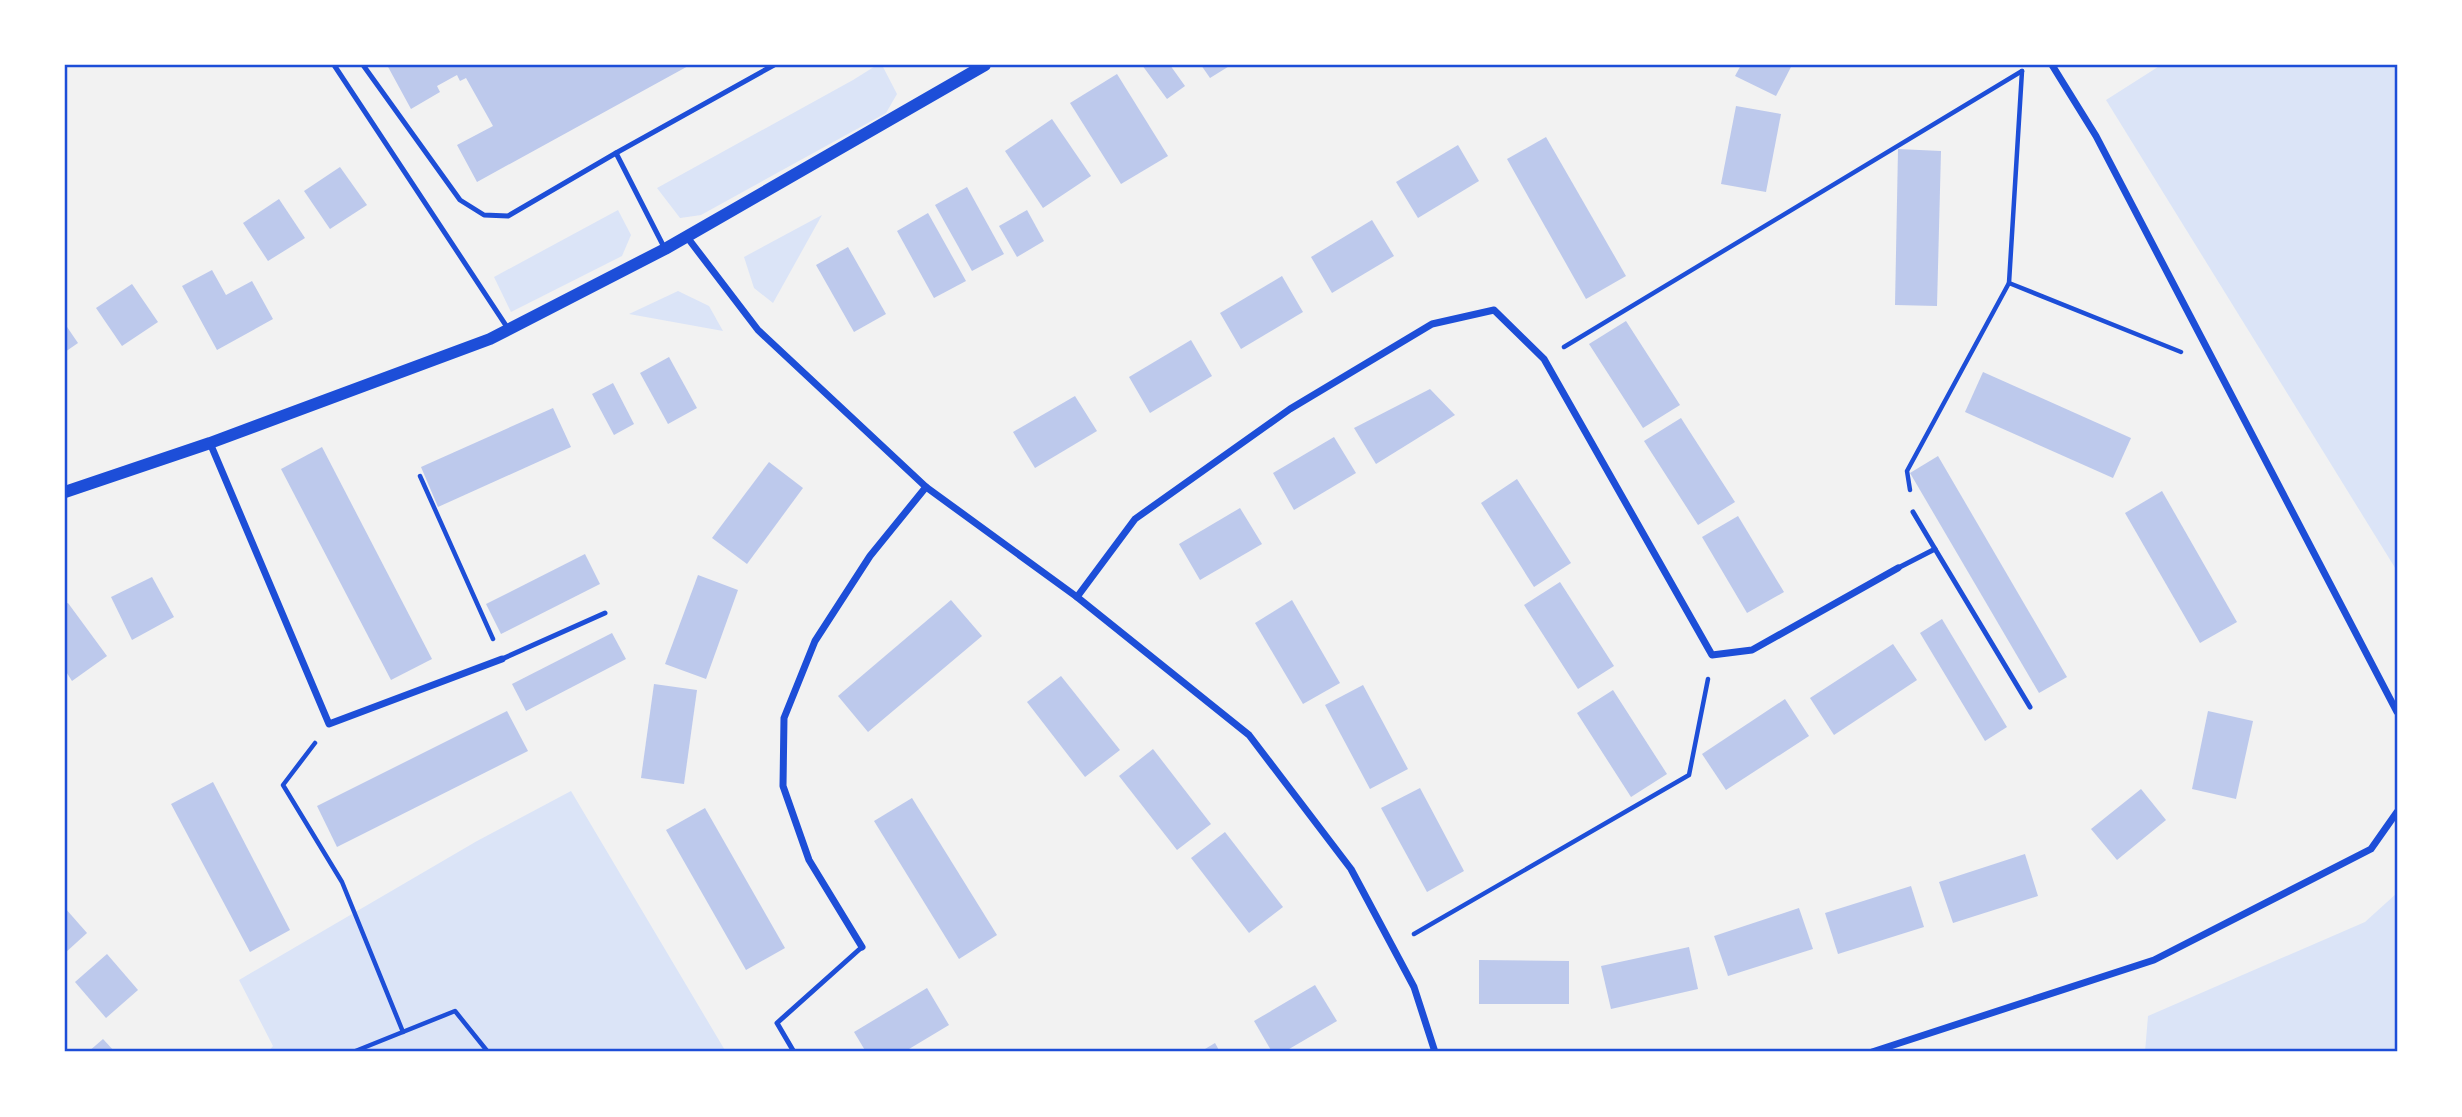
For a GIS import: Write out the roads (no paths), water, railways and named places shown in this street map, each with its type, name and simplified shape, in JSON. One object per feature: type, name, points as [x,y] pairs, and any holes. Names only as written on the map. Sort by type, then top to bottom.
[{"type":"street","points":[[65,492],[210,443],[509,330],[664,249],[985,65]]},
{"type":"street","points":[[2052,65],[2096,136],[2397,712]]},
{"type":"street","points":[[687,236],[758,330],[926,487],[1077,597],[1249,735],[1351,869],[1414,987],[1435,1052]]},
{"type":"street","points":[[1077,597],[1135,519],[1290,409],[1433,324],[1494,310],[1544,359],[1712,655],[1752,650],[1898,568]]},
{"type":"street","points":[[210,443],[329,724],[502,659]]},
{"type":"street","points":[[862,947],[809,860],[787,798],[783,786],[784,718],[815,641],[870,556],[926,487]]},
{"type":"street","points":[[1872,1052],[2154,960],[2371,849],[2397,812]]},
{"type":"lane","points":[[334,65],[509,330]]},
{"type":"lane","points":[[363,65],[460,200],[484,215],[508,216],[774,65]]},
{"type":"lane","points":[[616,153],[664,249]]},
{"type":"lane","points":[[1913,512],[2030,707]]},
{"type":"lane","points":[[1898,568],[1935,548]]},
{"type":"lane","points":[[502,659],[605,613]]},
{"type":"lane","points":[[794,1052],[777,1023],[862,947]]}]
